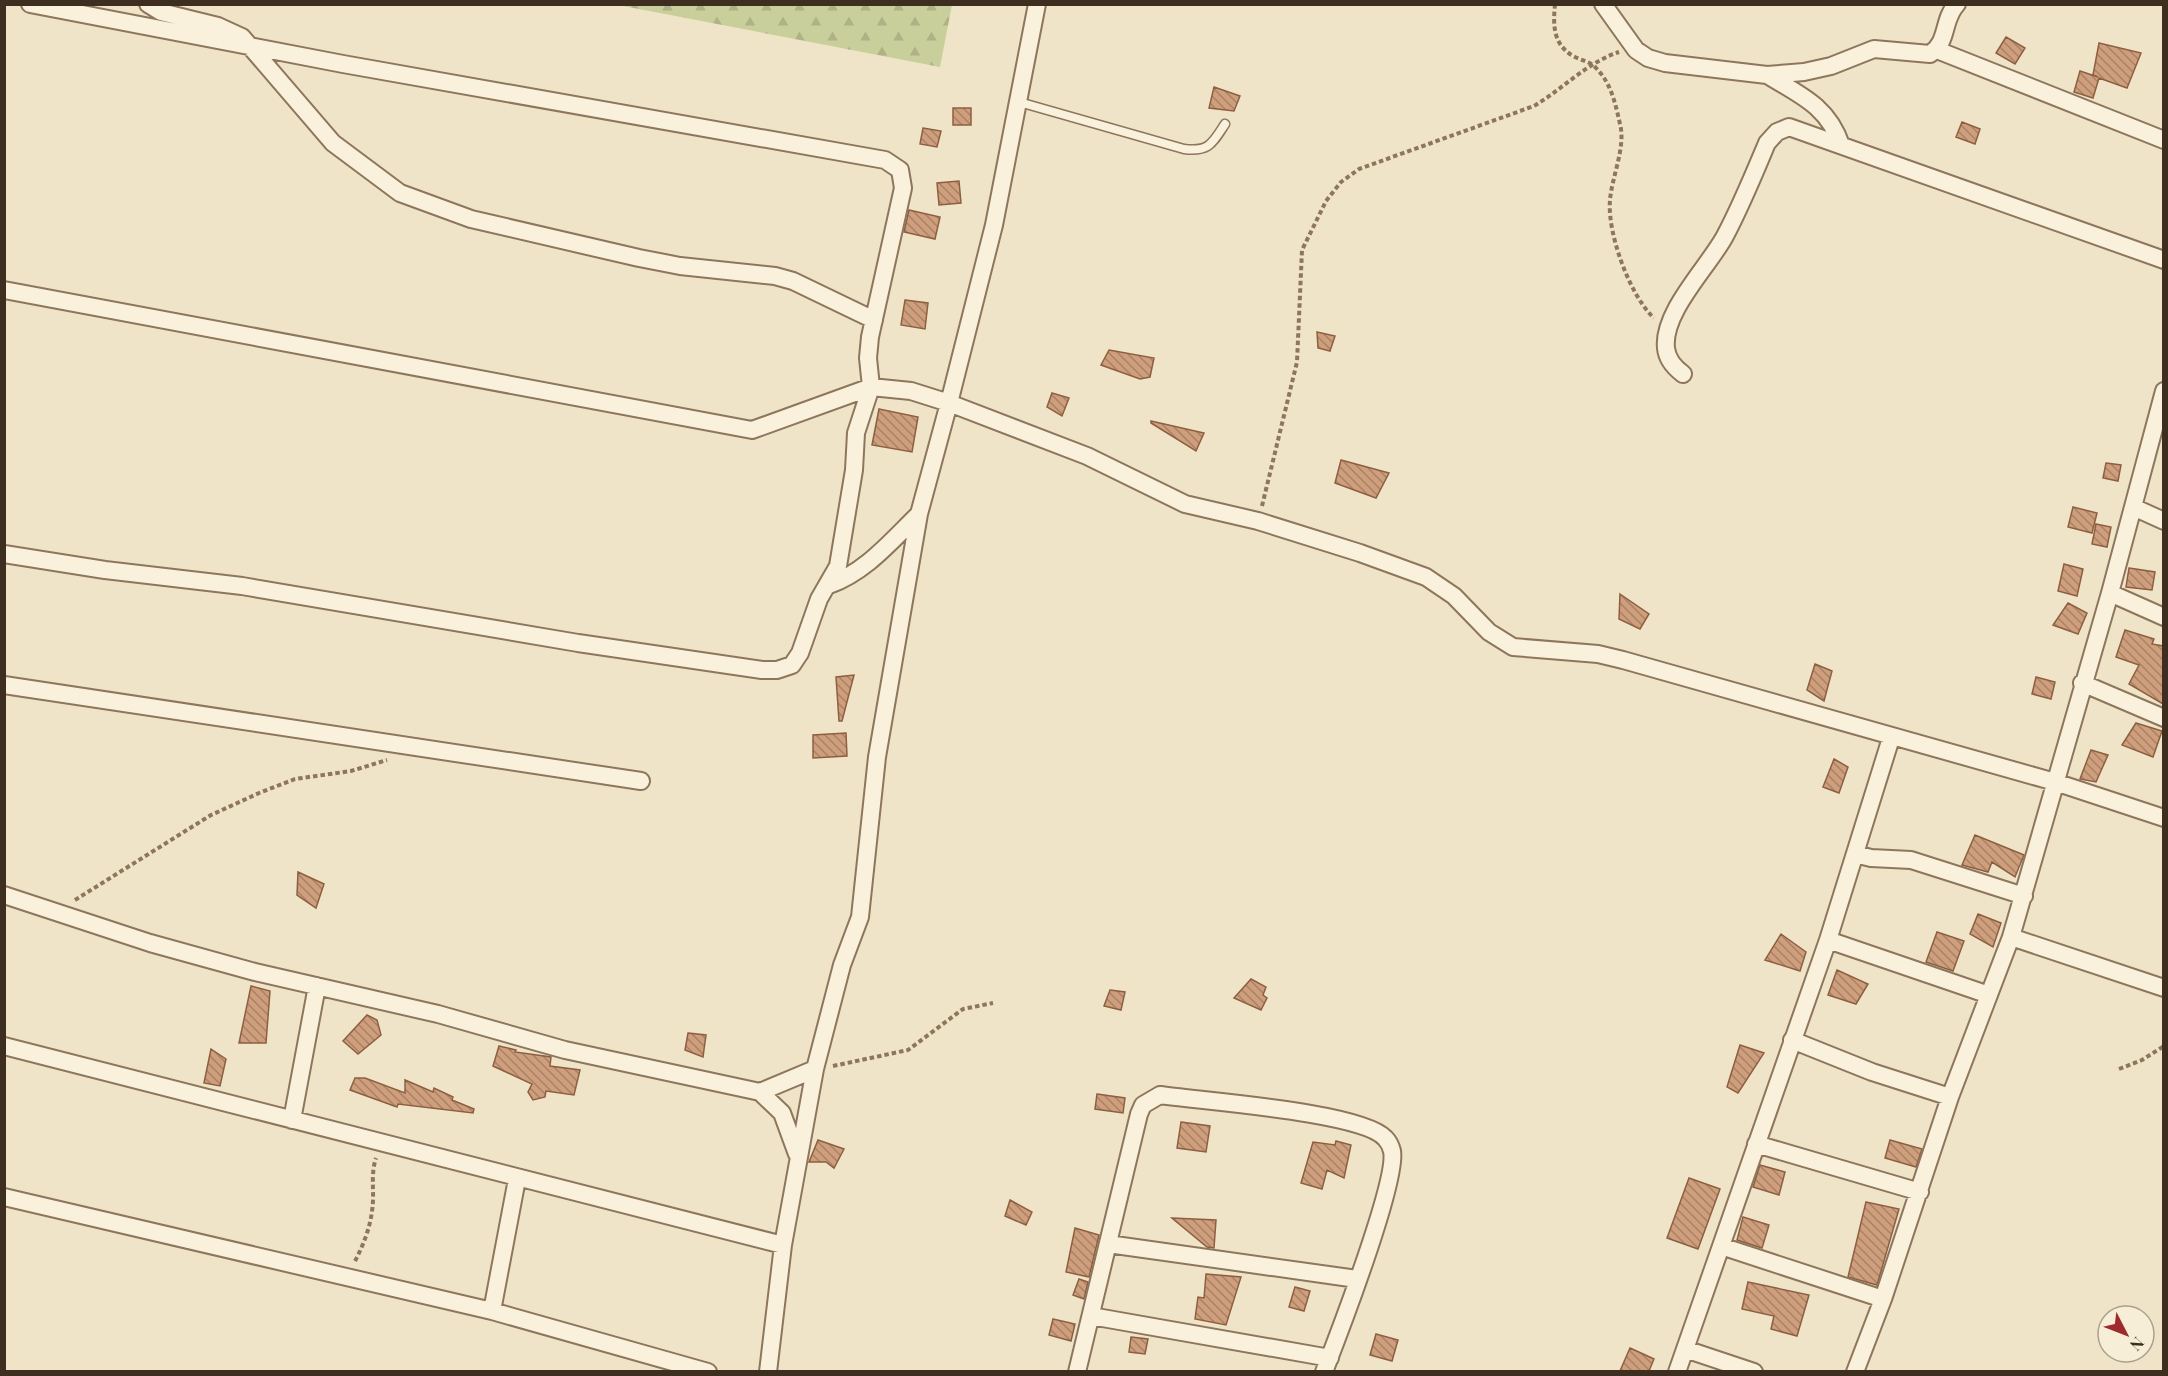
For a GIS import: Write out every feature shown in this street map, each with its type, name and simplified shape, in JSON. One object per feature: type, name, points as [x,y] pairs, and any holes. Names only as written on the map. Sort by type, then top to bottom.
[{"type":"street","points":[[4,554],[105,570],[242,586],[567,641],[777,670],[792,665],[800,653],[807,628],[838,566],[854,470],[856,433],[870,387],[868,357],[874,320],[903,188],[903,178],[894,164],[885,160],[255,48],[30,4]]},
{"type":"street","points":[[148,4],[161,12],[229,30],[255,48],[333,142],[400,193],[471,219],[639,258],[680,267],[775,276],[793,281],[874,320]]},
{"type":"street","points":[[768,1371],[783,1245],[814,1068],[834,992],[860,917],[864,898],[877,757],[919,514],[994,225],[1036,4]]},
{"type":"street","points":[[1603,4],[1636,50],[1648,58],[1665,63],[1767,75],[1804,72],[1832,66],[1874,50],[1889,49],[1924,55],[1937,50],[1950,12],[1957,4]]},
{"type":"street","points":[[1937,50],[2163,140]]},
{"type":"street","points":[[1767,75],[1824,112],[1835,126],[1842,145]]},
{"type":"street","points":[[1683,374],[1670,360],[1665,348],[1668,330],[1678,306],[1725,237],[1767,143],[1777,132],[1789,128],[2163,260]]},
{"type":"street","points":[[4,290],[752,430],[870,387],[911,391],[1087,456],[1185,504],[1258,521],[1360,553],[1426,577],[1454,596],[1501,642],[1513,646],[1598,654],[2055,782],[2163,818]]},
{"type":"street","points":[[1855,1371],[1883,1299],[1950,1097],[2011,937],[2024,896],[2082,683],[2160,416],[2163,391]]},
{"type":"street","points":[[2133,507],[2163,521]]},
{"type":"street","points":[[829,585],[851,575],[874,557],[919,514]]},
{"type":"street","points":[[2110,593],[2163,617]]},
{"type":"street","points":[[2082,683],[2163,718]]},
{"type":"street","points":[[4,686],[641,781]]},
{"type":"street","points":[[1677,1371],[1828,940],[1892,738]]},
{"type":"street","points":[[1855,854],[1870,858],[1911,860],[2024,896]]},
{"type":"street","points":[[4,895],[150,943],[438,1014],[565,1050],[760,1092],[782,1113],[788,1124],[799,1159]]},
{"type":"street","points":[[2011,937],[2163,988]]},
{"type":"street","points":[[1828,940],[1989,995]]},
{"type":"street","points":[[292,1120],[317,986]]},
{"type":"street","points":[[1792,1040],[1872,1072],[1950,1097]]},
{"type":"street","points":[[4,1046],[783,1245]]},
{"type":"street","points":[[760,1092],[814,1068]]},
{"type":"street","points":[[1077,1371],[1139,1114],[1143,1105],[1151,1098],[1160,1095],[1340,1120],[1376,1131],[1387,1139],[1392,1151],[1386,1192],[1327,1365],[1091,1316]]},
{"type":"street","points":[[1756,1144],[1920,1192]]},
{"type":"street","points":[[492,1311],[518,1179]]},
{"type":"street","points":[[4,1197],[492,1311],[708,1371]]},
{"type":"street","points":[[1108,1244],[1357,1279]]},
{"type":"street","points":[[1721,1246],[1883,1299]]},
{"type":"street","points":[[1685,1349],[1754,1371]]},
{"type":"lane","points":[[1019,102],[1184,149],[1207,148],[1225,124]]},
{"type":"path","points":[[1555,4],[1553,21],[1556,39],[1564,50],[1592,64],[1612,92],[1621,129],[1609,202],[1614,234],[1626,274],[1639,300],[1668,330]]},
{"type":"path","points":[[1258,521],[1297,362],[1302,250],[1326,201],[1341,182],[1359,168],[1534,106],[1553,95],[1592,64],[1607,56],[1636,50]]},
{"type":"path","points":[[57,911],[211,815],[259,793],[295,780],[380,764],[408,747]]},
{"type":"path","points":[[814,1068],[908,1050],[963,1009],[993,1003]]},
{"type":"path","points":[[2119,1070],[2142,1060],[2163,1046]]},
{"type":"path","points":[[346,1277],[361,1250],[369,1226],[373,1210],[373,1166],[381,1143]]},
{"type":"green space","points":[[618,5],[952,5],[940,67]]},
{"type":"building","points":[[2006,37],[2025,48],[2015,64],[1996,53]]},
{"type":"building","points":[[2099,43],[2141,53],[2127,88],[2099,78],[2093,98],[2074,92],[2080,71],[2098,77],[2093,75]]},
{"type":"building","points":[[1214,87],[1240,96],[1234,111],[1209,108]]},
{"type":"building","points":[[953,108],[971,108],[971,125],[953,125]]},
{"type":"building","points":[[1962,122],[1980,129],[1975,144],[1956,137]]},
{"type":"building","points":[[923,128],[941,131],[937,147],[920,144]]},
{"type":"building","points":[[959,181],[961,203],[939,205],[937,183]]},
{"type":"building","points":[[909,210],[940,217],[935,239],[904,232]]},
{"type":"building","points":[[905,300],[928,303],[925,329],[901,325]]},
{"type":"building","points":[[1317,332],[1335,336],[1330,351],[1318,348]]},
{"type":"building","points":[[1109,350],[1154,358],[1150,377],[1140,379],[1101,365]]},
{"type":"building","points":[[1052,393],[1069,398],[1062,416],[1047,407]]},
{"type":"building","points":[[879,409],[918,417],[912,452],[872,445]]},
{"type":"building","points":[[1151,421],[1204,433],[1196,451]]},
{"type":"building","points":[[1341,460],[1389,473],[1376,498],[1335,483]]},
{"type":"building","points":[[2106,463],[2121,465],[2118,481],[2103,478]]},
{"type":"building","points":[[2073,507],[2097,513],[2092,533],[2068,527]]},
{"type":"building","points":[[2096,524],[2111,527],[2107,547],[2092,544]]},
{"type":"building","points":[[2064,564],[2083,569],[2077,596],[2058,591]]},
{"type":"building","points":[[2129,568],[2155,572],[2152,590],[2126,587]]},
{"type":"building","points":[[1620,594],[1649,614],[1640,629],[1619,619]]},
{"type":"building","points":[[2068,603],[2087,613],[2078,634],[2053,625]]},
{"type":"building","points":[[2125,630],[2154,639],[2152,644],[2163,646],[2163,704],[2129,684],[2139,665],[2116,657]]},
{"type":"building","points":[[1815,664],[1832,671],[1824,701],[1807,690]]},
{"type":"building","points":[[854,675],[842,721],[839,721],[836,677]]},
{"type":"building","points":[[2036,677],[2055,682],[2051,699],[2032,694]]},
{"type":"building","points":[[2136,723],[2162,731],[2153,757],[2122,745]]},
{"type":"building","points":[[846,733],[847,756],[813,758],[813,735]]},
{"type":"building","points":[[2091,750],[2108,755],[2096,782],[2080,779]]},
{"type":"building","points":[[1834,759],[1848,767],[1839,793],[1823,787]]},
{"type":"building","points":[[1975,835],[2024,855],[2015,877],[1992,862],[1988,872],[1962,865]]},
{"type":"building","points":[[298,872],[324,884],[316,908],[297,895]]},
{"type":"building","points":[[1978,914],[2001,923],[1993,947],[1970,934]]},
{"type":"building","points":[[1937,932],[1964,941],[1953,971],[1926,962]]},
{"type":"building","points":[[1781,934],[1806,952],[1800,971],[1765,960]]},
{"type":"building","points":[[1837,970],[1868,984],[1856,1004],[1828,995]]},
{"type":"building","points":[[1251,979],[1266,987],[1263,995],[1267,998],[1261,1010],[1234,998]]},
{"type":"building","points":[[251,986],[270,991],[266,1043],[239,1043]]},
{"type":"building","points":[[1110,990],[1125,992],[1121,1010],[1104,1006]]},
{"type":"building","points":[[367,1015],[377,1020],[381,1035],[358,1054],[343,1041]]},
{"type":"building","points":[[688,1033],[706,1035],[703,1057],[685,1050]]},
{"type":"building","points":[[1740,1045],[1764,1053],[1738,1093],[1727,1087]]},
{"type":"building","points":[[499,1046],[516,1050],[515,1052],[551,1057],[550,1066],[580,1070],[574,1095],[546,1091],[545,1097],[533,1100],[528,1092],[532,1084],[493,1066]]},
{"type":"building","points":[[211,1049],[226,1059],[220,1086],[204,1083]]},
{"type":"building","points":[[355,1078],[365,1078],[405,1093],[405,1080],[433,1092],[434,1088],[453,1097],[452,1100],[474,1109],[473,1113],[398,1104],[397,1107],[350,1090]]},
{"type":"building","points":[[1097,1094],[1125,1098],[1123,1113],[1095,1109]]},
{"type":"building","points":[[1181,1122],[1210,1126],[1206,1152],[1177,1148]]},
{"type":"building","points":[[818,1140],[844,1149],[834,1168],[826,1162],[809,1162]]},
{"type":"building","points":[[1890,1140],[1922,1149],[1916,1167],[1885,1158]]},
{"type":"building","points":[[1336,1141],[1351,1145],[1344,1178],[1327,1170],[1322,1189],[1301,1183],[1313,1142],[1335,1145]]},
{"type":"building","points":[[1760,1165],[1785,1172],[1779,1195],[1753,1187]]},
{"type":"building","points":[[1689,1178],[1720,1189],[1698,1249],[1667,1238]]},
{"type":"building","points":[[1010,1200],[1032,1212],[1026,1225],[1005,1216]]},
{"type":"building","points":[[1866,1202],[1899,1209],[1877,1285],[1848,1277]]},
{"type":"building","points":[[1743,1217],[1769,1225],[1762,1248],[1737,1240]]},
{"type":"building","points":[[1172,1218],[1216,1220],[1214,1248],[1207,1247]]},
{"type":"building","points":[[1075,1228],[1099,1235],[1089,1277],[1066,1272]]},
{"type":"building","points":[[1206,1274],[1241,1277],[1226,1325],[1195,1319],[1198,1297],[1204,1298]]},
{"type":"building","points":[[1079,1279],[1088,1282],[1084,1299],[1073,1295]]},
{"type":"building","points":[[1748,1282],[1809,1295],[1797,1336],[1771,1329],[1774,1316],[1742,1309]]},
{"type":"building","points":[[1295,1287],[1310,1291],[1304,1311],[1289,1307]]},
{"type":"building","points":[[1053,1319],[1075,1324],[1071,1341],[1049,1335]]},
{"type":"building","points":[[1376,1334],[1398,1340],[1392,1361],[1370,1355]]},
{"type":"building","points":[[1131,1337],[1148,1339],[1145,1354],[1129,1352]]},
{"type":"building","points":[[1630,1348],[1654,1359],[1649,1371],[1620,1371]]}]
